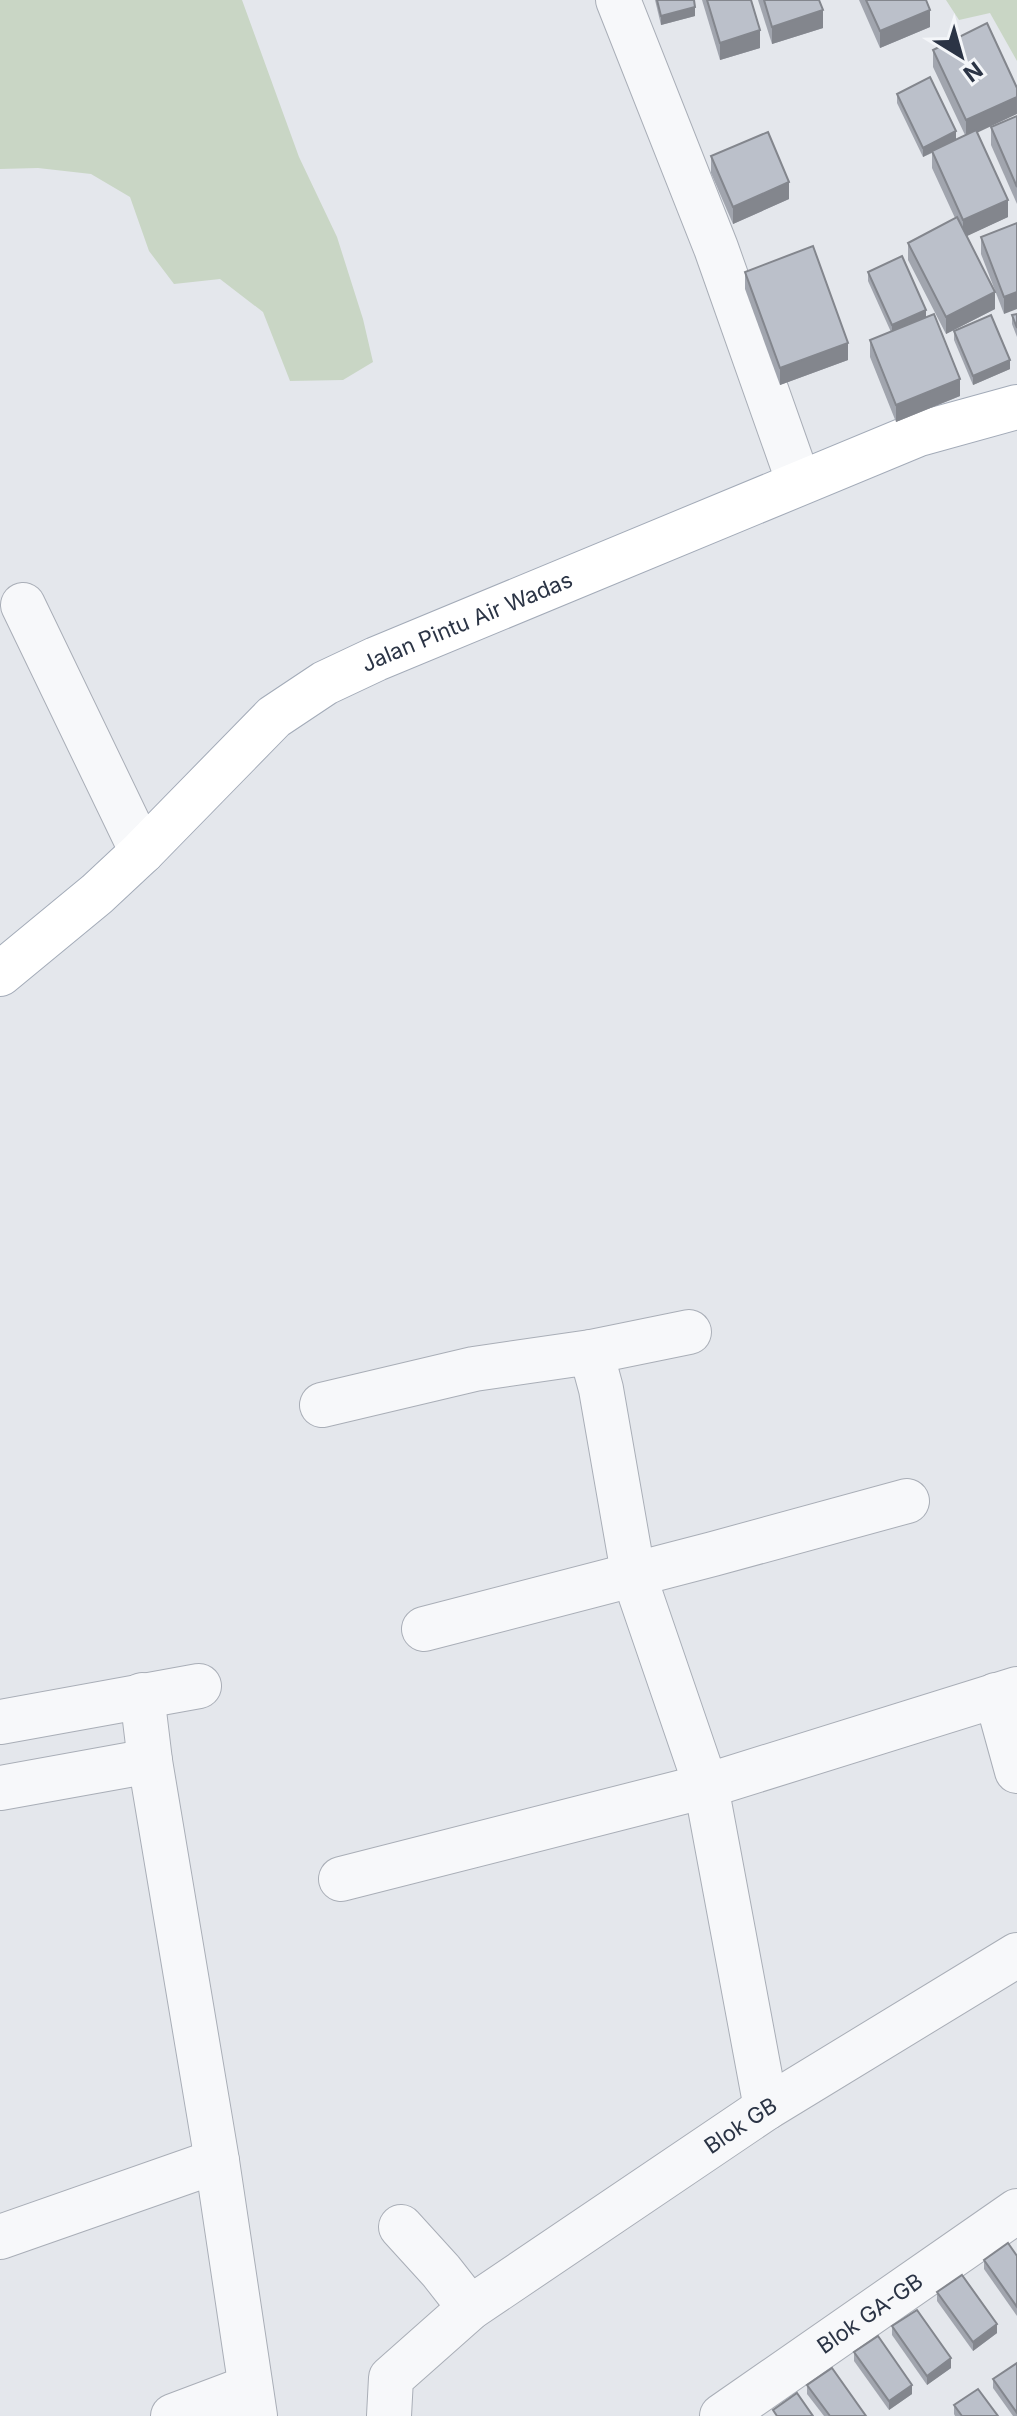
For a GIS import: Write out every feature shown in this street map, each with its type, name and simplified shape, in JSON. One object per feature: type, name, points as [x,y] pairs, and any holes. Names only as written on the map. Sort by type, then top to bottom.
[{"type":"main road","name":"Jalan Pintu Air Wadas","points":[[0,974],[97,894],[142,852],[274,717],[325,683],[376,659],[919,434],[1017,407]]},
{"type":"street","points":[[618,0],[716,248],[799,483]]},
{"type":"street","points":[[23,605],[142,852]]},
{"type":"street","points":[[322,1405],[474,1369],[591,1352],[689,1332]]},
{"type":"street","points":[[591,1352],[601,1389],[633,1573],[706,1786],[766,2108]]},
{"type":"street","points":[[424,1629],[907,1501]]},
{"type":"street","points":[[0,1722],[199,1686]]},
{"type":"street","points":[[341,1879],[706,1786],[1006,1692],[1017,1771]]},
{"type":"street","points":[[142,1695],[150,1761],[217,2161],[252,2402],[173,2416]]},
{"type":"street","points":[[0,1788],[150,1761]]},
{"type":"street","name":"Blok GB","points":[[389,2416],[391,2378],[470,2308],[766,2108],[1017,1955]]},
{"type":"street","points":[[1,2234],[217,2161]]},
{"type":"street","name":"Blok GA-GB","points":[[722,2416],[1017,2211]]},
{"type":"street","points":[[401,2227],[470,2308]]},
{"type":"green space","points":[[0,0],[242,0],[299,157],[337,237],[373,362],[343,380],[290,381],[263,312],[220,279],[174,284],[149,251],[130,197],[91,174],[38,168],[0,169]]},
{"type":"green space","points":[[946,0],[1017,0],[1017,61],[990,13],[959,20]]},
{"type":"building","points":[[657,0],[694,0],[695,7],[661,16]]},
{"type":"building","points":[[707,0],[751,0],[760,30],[720,43]]},
{"type":"building","points":[[764,0],[819,0],[823,10],[772,27]]},
{"type":"building","points":[[866,0],[926,0],[930,10],[880,31]]},
{"type":"building","points":[[987,23],[1017,88],[1017,97],[966,120],[933,50]]},
{"type":"building","points":[[930,77],[956,131],[923,148],[897,94]]},
{"type":"building","points":[[1017,116],[1017,187],[991,127]]},
{"type":"building","points":[[976,130],[1008,200],[963,220],[932,151]]},
{"type":"building","points":[[768,132],[789,182],[733,207],[711,156]]},
{"type":"building","points":[[957,217],[995,292],[946,317],[908,243]]},
{"type":"building","points":[[1017,223],[1017,292],[1004,297],[981,237]]},
{"type":"building","points":[[813,246],[848,343],[780,368],[745,272]]},
{"type":"building","points":[[902,256],[926,310],[892,325],[868,272]]},
{"type":"building","points":[[934,314],[960,379],[896,405],[870,340]]},
{"type":"building","points":[[991,315],[1010,360],[973,376],[954,331]]},
{"type":"building","points":[[1008,2243],[1017,2256],[1017,2307],[984,2260]]},
{"type":"building","points":[[962,2275],[997,2324],[973,2342],[937,2292]]},
{"type":"building","points":[[917,2310],[951,2358],[927,2376],[892,2326]]},
{"type":"building","points":[[878,2336],[912,2385],[889,2401],[854,2352]]},
{"type":"building","points":[[1017,2363],[1017,2413],[993,2379]]},
{"type":"building","points":[[832,2368],[866,2416],[830,2416],[807,2385]]},
{"type":"building","points":[[978,2389],[998,2416],[962,2416],[954,2405]]},
{"type":"building","points":[[797,2393],[813,2416],[777,2416],[773,2410]]}]
